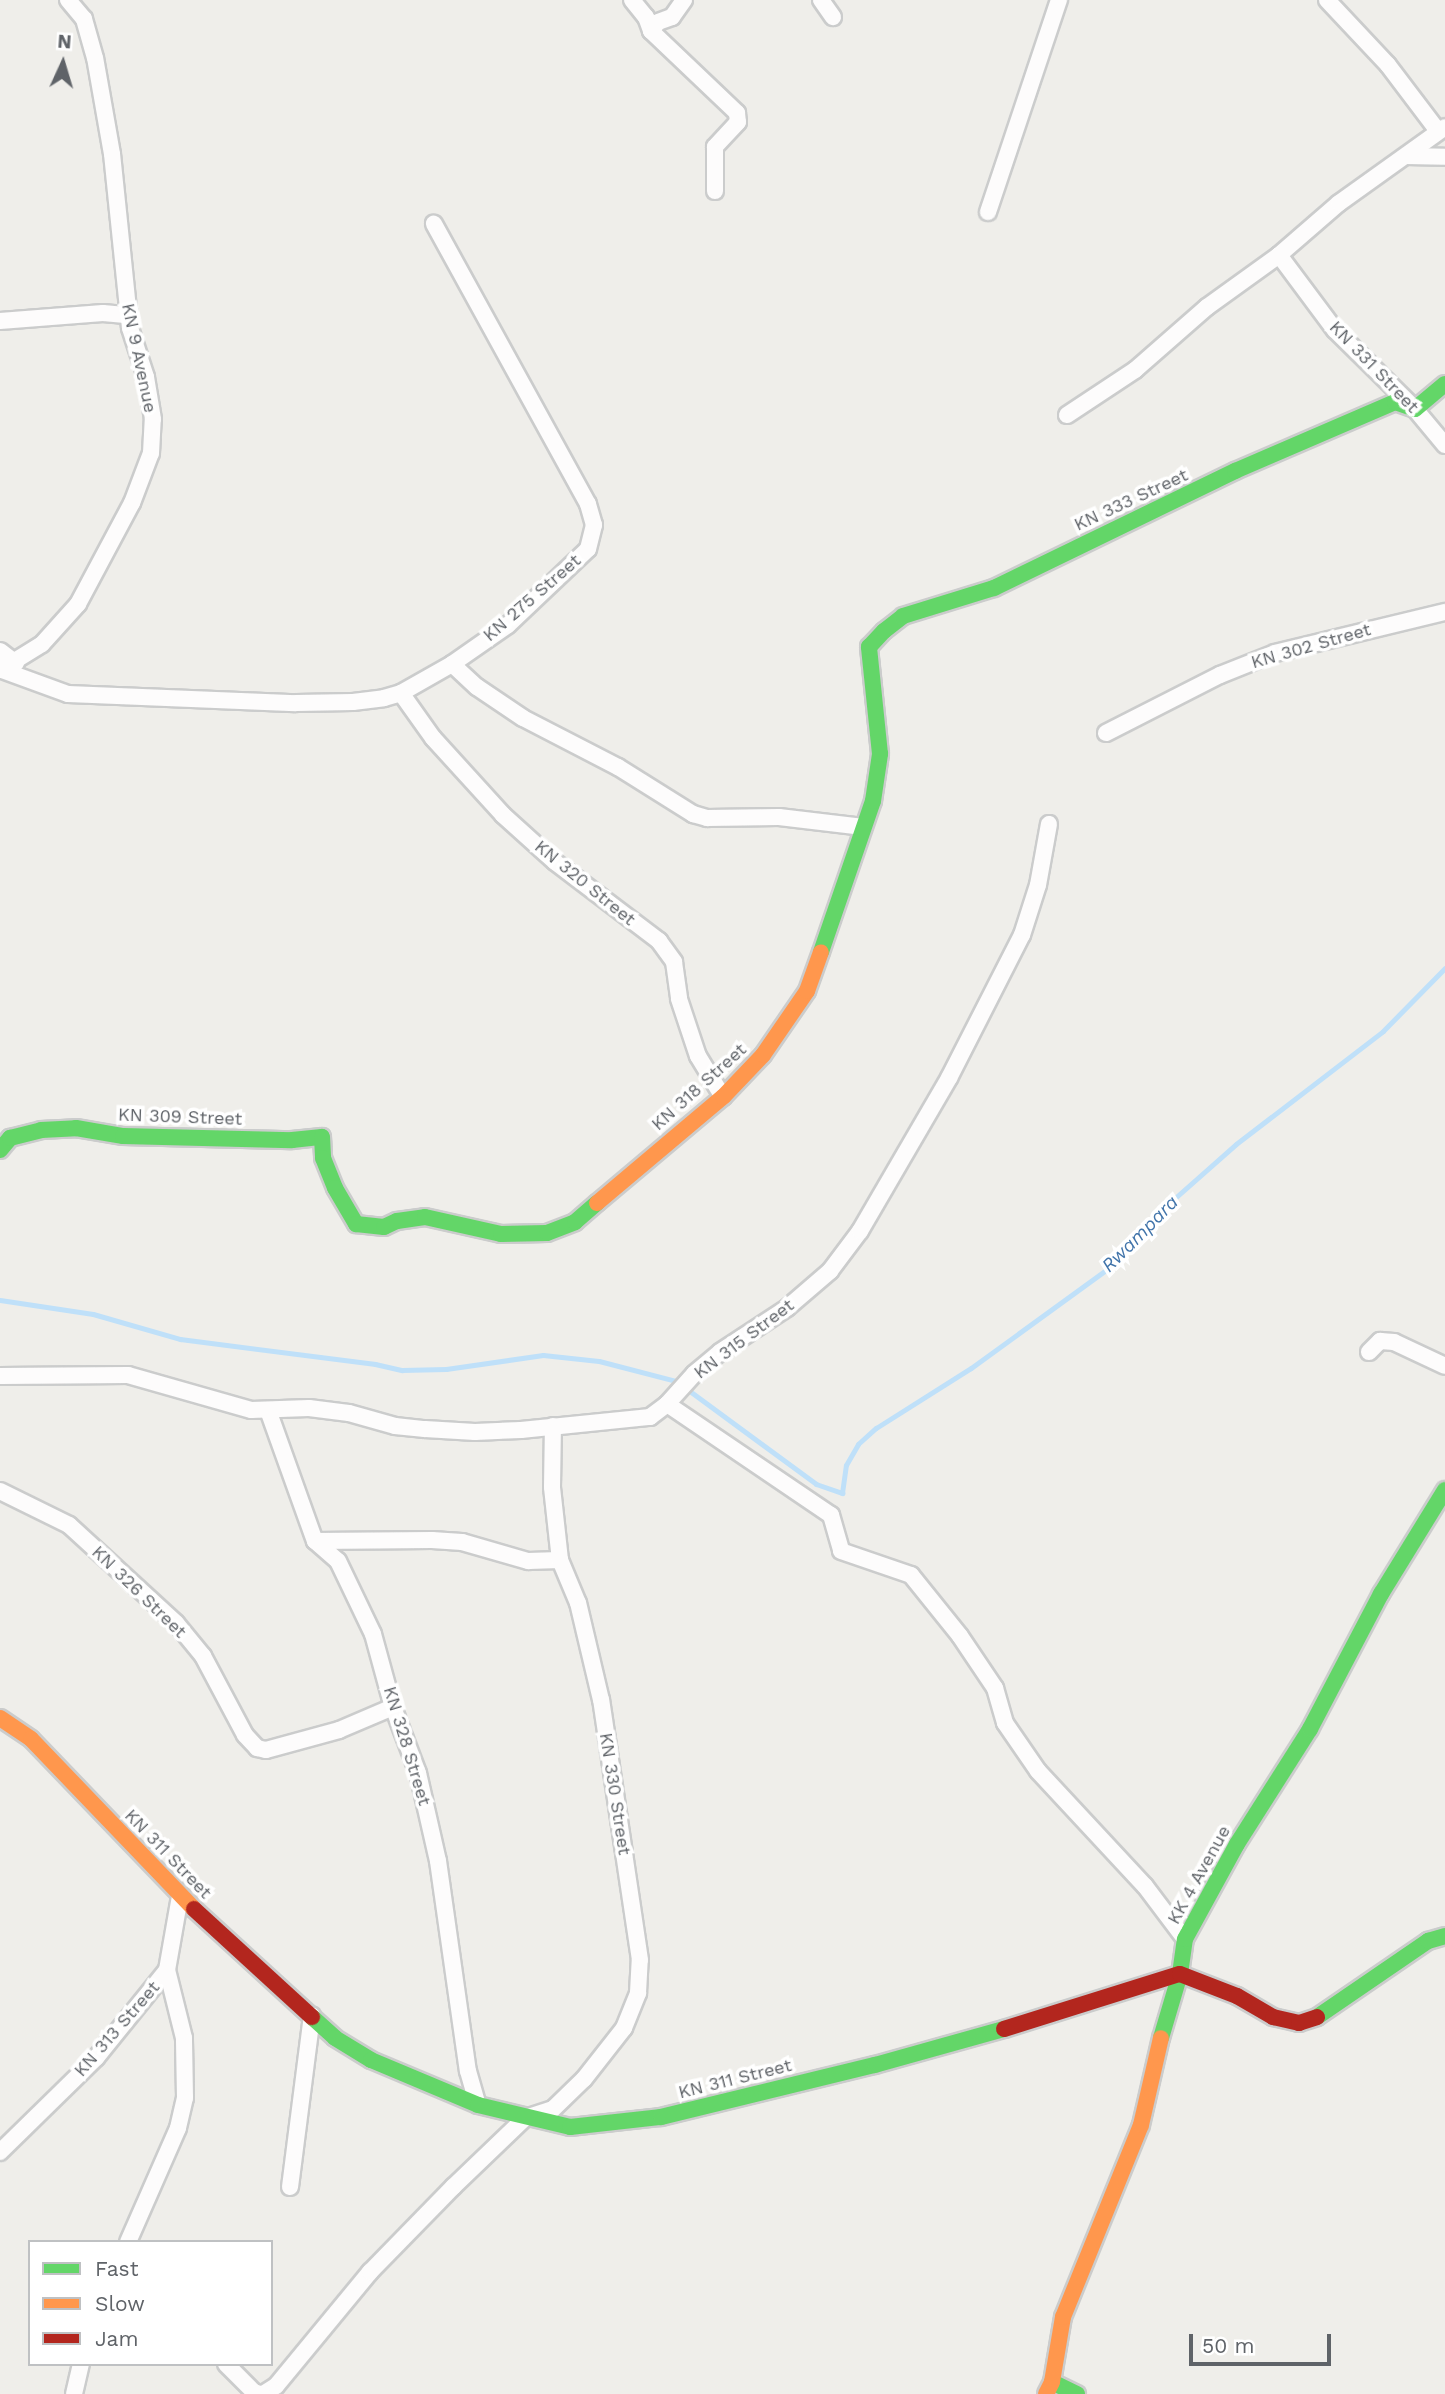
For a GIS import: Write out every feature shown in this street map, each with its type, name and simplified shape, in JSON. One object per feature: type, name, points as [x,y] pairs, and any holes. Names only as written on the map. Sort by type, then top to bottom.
[{"type":"street","name":"KN 9 Avenue","points":[[6,668],[42,644],[78,604],[132,503],[150,453],[153,419],[148,388],[128,315],[112,154],[95,58],[83,19],[68,0]]},
{"type":"street","points":[[632,0],[646,17],[651,31],[737,113],[738,122],[715,147],[715,191]]},
{"type":"street","points":[[651,31],[658,22],[672,16],[684,0]]},
{"type":"street","points":[[821,0],[833,17]]},
{"type":"street","points":[[988,212],[1059,0]]},
{"type":"street","points":[[1067,415],[1135,370],[1207,307],[1279,255],[1339,203],[1441,129],[1388,65],[1327,0]]},
{"type":"street","points":[[1406,156],[1445,157]]},
{"type":"street","name":"KN 275 Street","points":[[0,651],[6,668],[68,694],[296,703],[353,702],[401,693],[453,664],[508,625],[588,549],[594,525],[588,504],[434,225]]},
{"type":"street","name":"KN 331 Street","points":[[1279,255],[1335,330],[1415,409],[1445,444]]},
{"type":"street","points":[[0,321],[103,313],[128,315]]},
{"type":"street","points":[[1415,409],[1445,384]]},
{"type":"street","name":"KN 333 Street","points":[[869,647],[903,616],[995,587],[1235,471],[1395,402],[1415,409]]},
{"type":"street","name":"KN 302 Street","points":[[1106,733],[1220,675],[1275,653],[1445,612]]},
{"type":"street","name":"KN 318 Street","points":[[322,1137],[323,1158],[335,1188],[356,1224],[384,1227],[397,1221],[425,1217],[501,1234],[547,1233],[575,1222],[602,1202],[686,1125],[723,1097],[763,1055],[807,991],[873,801],[880,754],[870,679],[869,647]]},
{"type":"street","points":[[453,664],[477,687],[523,718],[618,767],[693,814],[708,818],[779,817],[863,827]]},
{"type":"street","name":"KN 320 Street","points":[[401,693],[433,738],[503,816],[555,862],[659,941],[674,962],[679,999],[698,1056],[709,1079],[723,1097]]},
{"type":"street","name":"KN 315 Street","points":[[0,1376],[128,1376],[222,1404],[268,1410],[309,1408],[349,1413],[395,1426],[475,1432],[650,1417],[720,1352],[787,1308],[830,1271],[879,1203],[950,1078],[1022,935],[1038,885],[1049,824]]},
{"type":"street","name":"KN 309 Street","points":[[0,1150],[10,1138],[41,1130],[76,1128],[123,1136],[281,1140],[322,1137]]},
{"type":"street","points":[[1369,1352],[1376,1343],[1394,1342],[1445,1366]]},
{"type":"street","points":[[667,1404],[831,1515],[841,1551],[911,1575],[960,1636],[995,1688],[1005,1723],[1038,1771],[1145,1886],[1185,1939]]},
{"type":"street","name":"KN 328 Street","points":[[268,1410],[315,1541],[338,1561],[373,1634],[393,1707],[418,1773],[433,1838],[465,2032],[468,2071],[478,2105]]},
{"type":"street","name":"KN 330 Street","points":[[525,2118],[553,2109],[584,2079],[624,2028],[638,1993],[640,1960],[601,1700],[578,1603],[560,1560],[552,1487],[554,1426]]},
{"type":"street","name":"KK 4 Avenue","points":[[1049,2388],[1063,2317],[1141,2125],[1154,2064],[1180,1974],[1185,1939],[1237,1844],[1310,1729],[1381,1594],[1445,1490]]},
{"type":"street","name":"KN 326 Street","points":[[0,1491],[69,1525],[176,1623],[203,1656],[245,1735],[257,1748],[266,1751],[339,1730],[393,1707]]},
{"type":"street","points":[[315,1541],[462,1542],[528,1561],[560,1560]]},
{"type":"street","name":"KN 311 Street","points":[[0,1718],[31,1739],[180,1896],[335,2038],[371,2060],[478,2105],[525,2118],[570,2127],[661,2117],[902,2058],[1023,2024],[1180,1974]]},
{"type":"street","name":"KN 313 Street","points":[[0,2152],[6,2136],[96,2058],[167,1970],[180,1896]]},
{"type":"street","points":[[1180,1974],[1237,1996],[1273,2018],[1299,2023],[1321,2016],[1428,1941],[1445,1936]]},
{"type":"street","points":[[129,2240],[178,2127],[185,2098],[184,2038],[167,1970]]},
{"type":"street","points":[[290,2187],[312,2015]]},
{"type":"street","points":[[228,2366],[254,2392],[262,2394],[276,2386],[370,2272],[525,2118]]},
{"type":"street","points":[[74,2394],[81,2366]]},
{"type":"street","points":[[1049,2388],[1077,2394]]},
{"type":"waterway","name":"Rwampara","points":[[0,1300],[93,1314],[180,1339],[375,1364],[402,1370],[446,1369],[543,1355],[599,1361],[676,1381],[816,1484],[842,1493],[846,1465],[858,1444],[876,1428],[971,1368],[1110,1267],[1175,1198],[1236,1144],[1383,1031],[1445,968]]},
{"type":"traffic: fast","points":[[821,952],[873,801],[880,754],[869,647],[884,631],[903,616],[994,588],[1235,471],[1395,402],[1415,409],[1445,384]]},
{"type":"traffic: fast","points":[[0,1150],[10,1138],[41,1130],[76,1128],[123,1136],[292,1140],[322,1137],[323,1158],[335,1188],[356,1224],[384,1227],[397,1221],[425,1217],[501,1234],[547,1233],[575,1222],[597,1203]]},
{"type":"traffic: fast","points":[[1161,2038],[1180,1974],[1185,1939],[1237,1844],[1310,1729],[1381,1594],[1445,1490]]},
{"type":"traffic: fast","points":[[1317,2017],[1428,1941],[1445,1936]]},
{"type":"traffic: fast","points":[[312,2017],[335,2038],[371,2060],[478,2105],[570,2127],[661,2117],[875,2065],[1004,2029]]},
{"type":"traffic: fast","points":[[1052,2382],[1077,2394]]},
{"type":"traffic: slow","points":[[597,1203],[723,1097],[763,1055],[807,991],[821,952]]},
{"type":"traffic: slow","points":[[0,1718],[31,1739],[194,1909]]},
{"type":"traffic: slow","points":[[1046,2394],[1052,2382],[1063,2317],[1141,2125],[1161,2038]]},
{"type":"traffic: jam","points":[[194,1909],[312,2017]]},
{"type":"traffic: jam","points":[[1004,2029],[1180,1974],[1237,1996],[1273,2017],[1299,2023],[1317,2017]]}]
